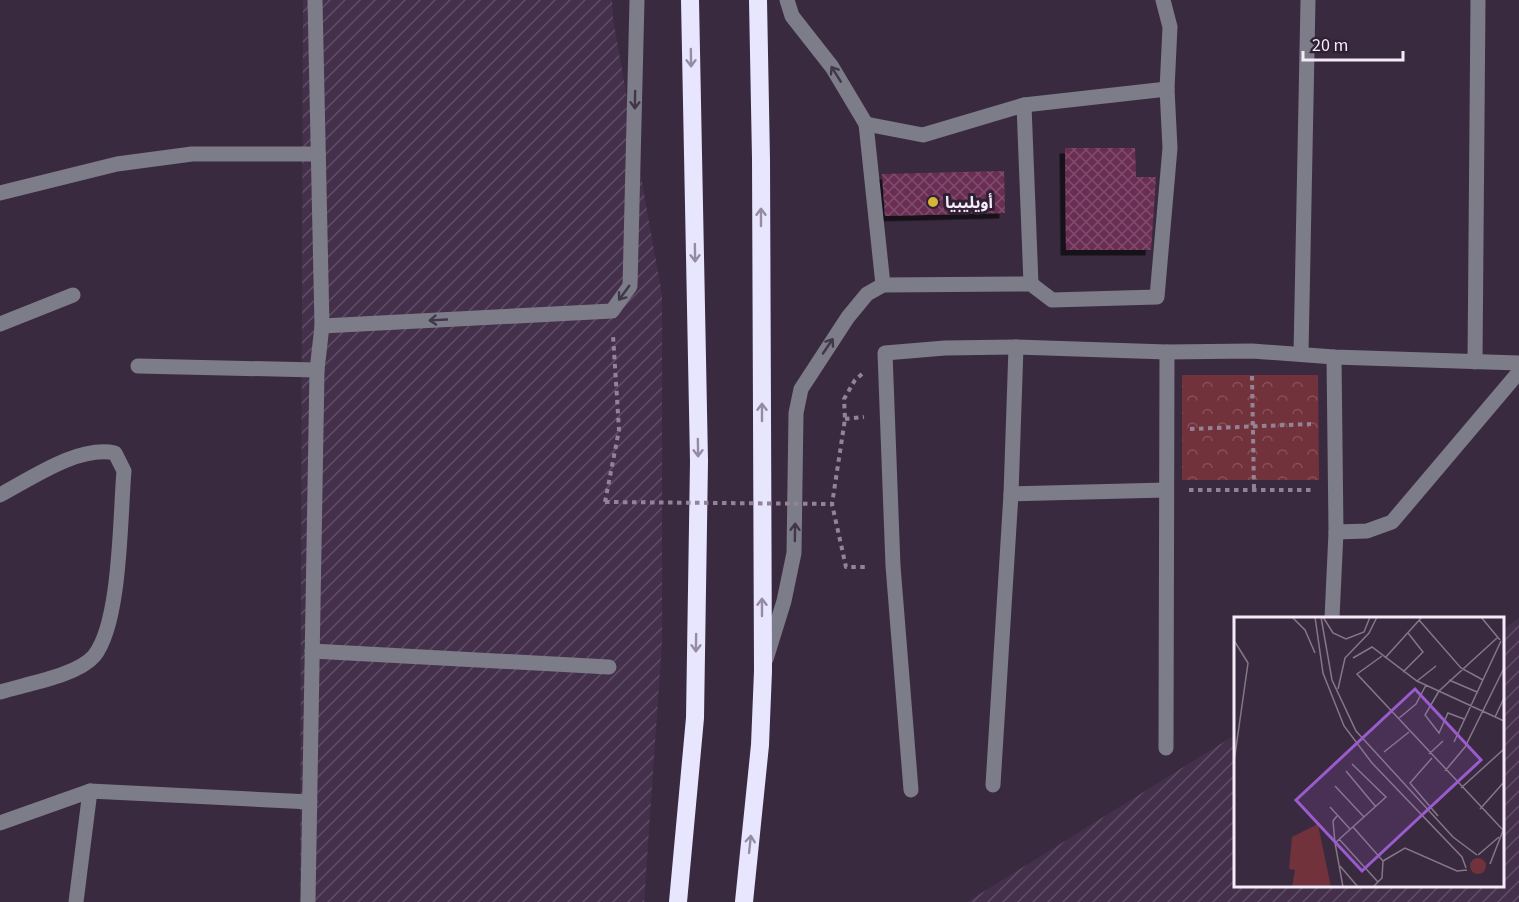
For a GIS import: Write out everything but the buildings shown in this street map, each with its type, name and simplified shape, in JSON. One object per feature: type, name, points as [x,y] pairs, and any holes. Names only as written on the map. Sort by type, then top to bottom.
[{"type":"highway","points":[[678,902],[695,718],[698,519],[690,0]]},
{"type":"highway","points":[[744,902],[760,745],[763,670],[761,159],[758,0]]},
{"type":"street","points":[[308,902],[317,370],[322,326],[315,0]]},
{"type":"street","points":[[322,326],[612,310],[630,286],[631,275],[637,0]]},
{"type":"street","points":[[787,0],[792,16],[832,67],[866,124],[883,285]]},
{"type":"street","points":[[763,670],[784,601],[794,554],[796,413],[801,389],[848,317],[867,294],[883,285],[1031,284],[1052,300],[1157,297],[1170,148],[1167,89],[1170,27],[1163,0]]},
{"type":"street","points":[[1301,354],[1308,0]]},
{"type":"street","points":[[1475,362],[1478,0]]},
{"type":"street","points":[[866,124],[923,135],[1024,105],[1167,89]]},
{"type":"street","points":[[1024,105],[1031,284]]},
{"type":"street","points":[[0,193],[117,164],[192,154],[318,154]]},
{"type":"street","points":[[0,324],[73,295]]},
{"type":"street","points":[[911,790],[893,566],[885,353],[945,348],[1016,347],[1167,352],[1252,351],[1334,357],[1519,363]]},
{"type":"street","points":[[993,785],[1011,494],[1016,347]]},
{"type":"street","points":[[1166,748],[1166,490],[1169,430],[1167,352]]},
{"type":"street","points":[[1332,617],[1336,532],[1334,357]]},
{"type":"street","points":[[138,366],[317,370]]},
{"type":"street","points":[[1336,532],[1367,531],[1392,522],[1519,372]]},
{"type":"street","points":[[0,495],[78,456],[100,450],[115,453],[124,471],[113,604],[107,631],[93,657],[69,672],[0,692]]},
{"type":"street","points":[[1011,494],[1166,490]]},
{"type":"street","points":[[312,651],[609,667]]},
{"type":"street","points":[[0,823],[90,791],[310,802]]},
{"type":"street","points":[[76,902],[90,791]]},
{"type":"path","points":[[612,310],[619,430],[605,502],[832,504]]},
{"type":"path","points":[[1252,351],[1251,426],[1254,490]]},
{"type":"path","points":[[844,399],[845,419],[832,504],[846,567],[866,567]]},
{"type":"path","points":[[845,419],[860,417]]},
{"type":"path","points":[[1169,430],[1336,423]]},
{"type":"path","points":[[1166,490],[1336,490]]},
{"type":"shaded area","points":[[303,0],[612,0],[613,19],[662,295],[662,641],[644,902],[300,902]]},
{"type":"shaded area","points":[[1519,618],[1519,902],[967,902],[1234,736],[1234,887],[1504,887],[1504,628]]},
{"type":"green space","points":[[1182,375],[1318,375],[1319,480],[1182,480]]},
{"type":"place","name":"أويليبيا","points":[[933,202]]}]
